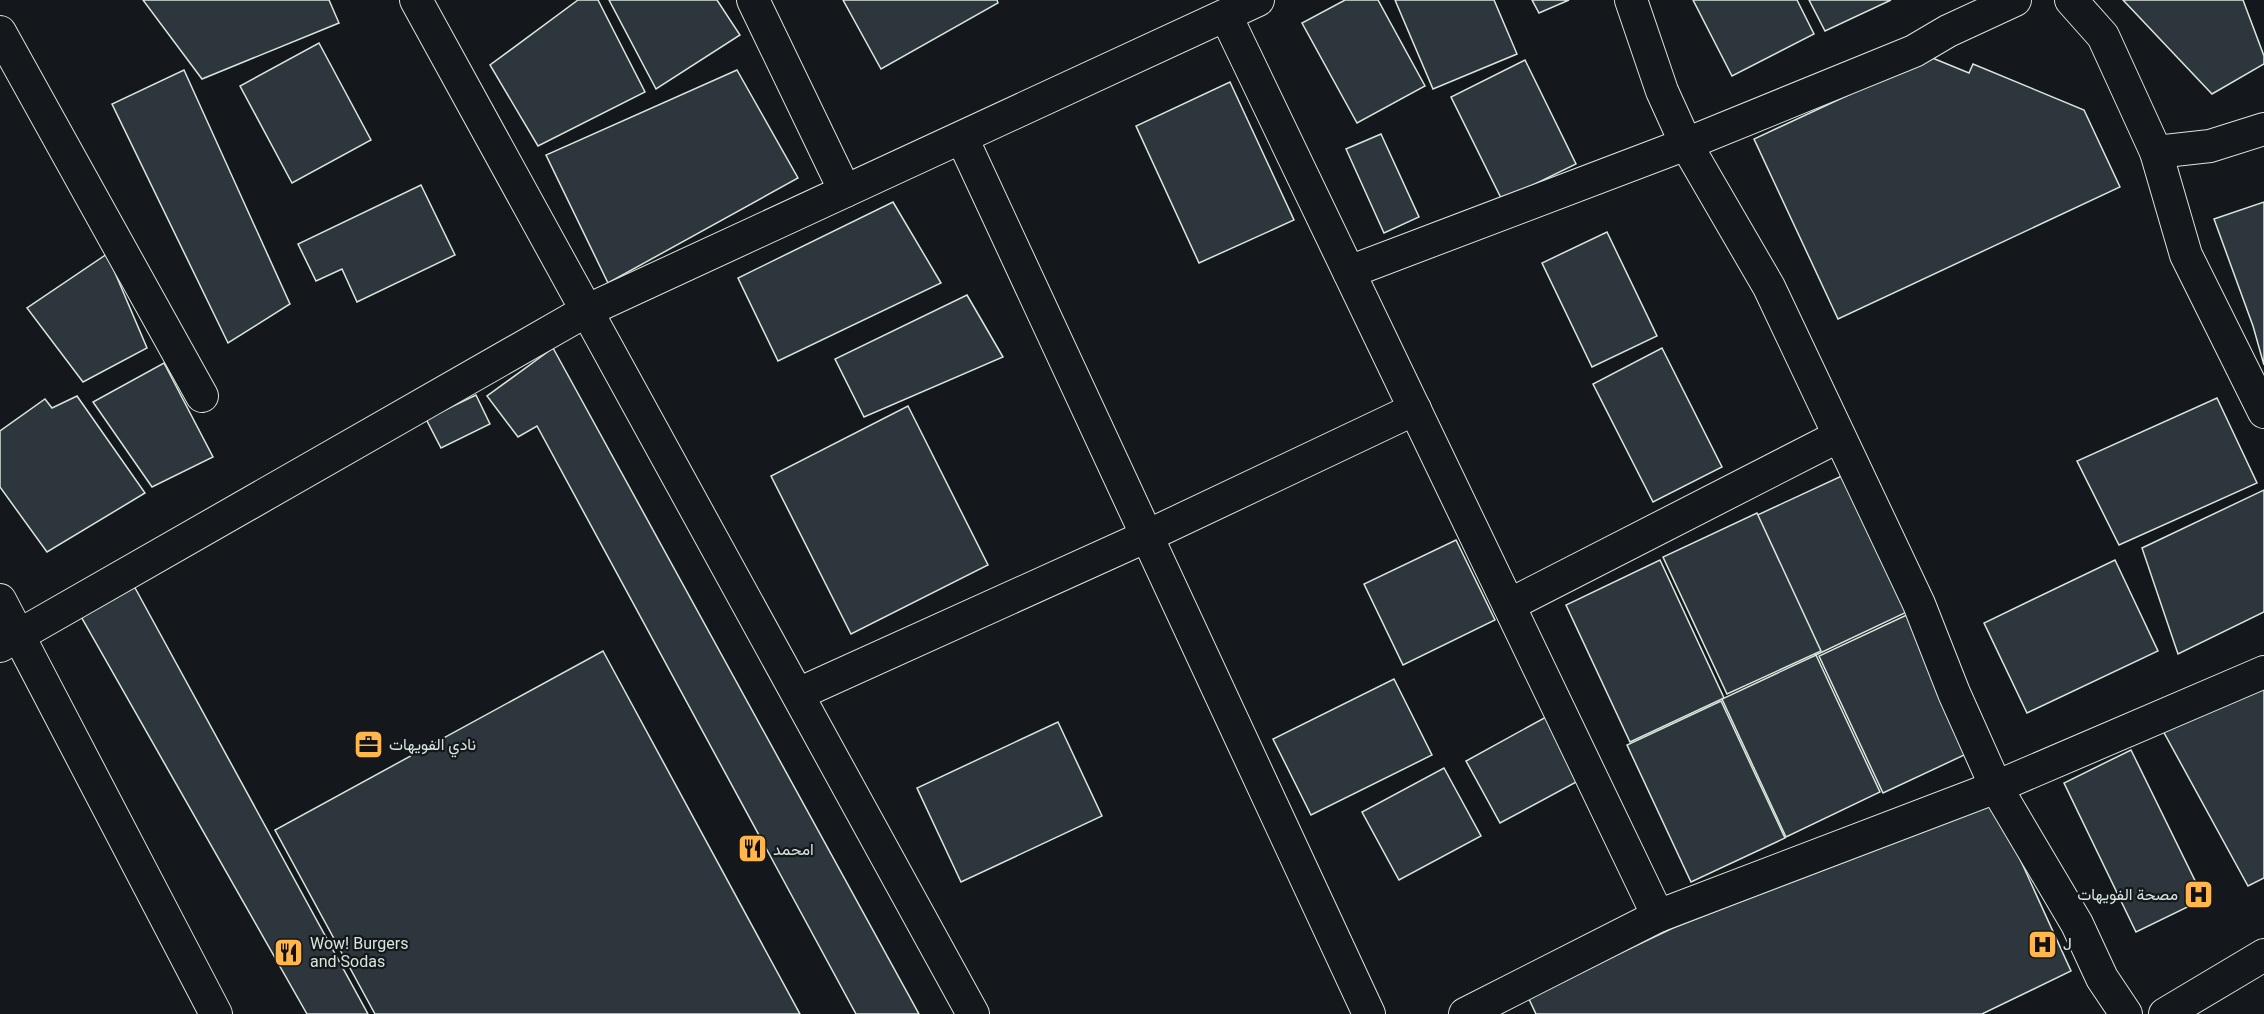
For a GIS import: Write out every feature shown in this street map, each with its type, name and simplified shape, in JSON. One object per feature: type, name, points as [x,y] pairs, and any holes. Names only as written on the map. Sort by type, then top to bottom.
[{"type":"street","points":[[416,0],[973,1014]]},
{"type":"street","points":[[753,0],[845,191]]},
{"type":"street","points":[[10,641],[586,311],[1258,0]]},
{"type":"street","points":[[1631,0],[1662,90],[1686,144],[1769,287],[1837,436],[1919,604],[1954,693],[1996,787],[2077,924],[2102,978],[2126,1014]]},
{"type":"street","points":[[1349,272],[1686,144],[1914,51],[1948,31],[2015,0]]},
{"type":"street","points":[[2072,0],[2103,36],[2156,152],[2186,255],[2264,412]]},
{"type":"street","points":[[1226,16],[1658,916]]},
{"type":"street","points":[[0,32],[202,396]]},
{"type":"street","points":[[2156,152],[2210,146],[2264,129]]},
{"type":"street","points":[[962,138],[1369,1014]]},
{"type":"street","points":[[798,694],[1147,536],[1415,409]]},
{"type":"street","points":[[1509,605],[1837,436]]},
{"type":"street","points":[[0,600],[10,641],[216,1014]]},
{"type":"street","points":[[1484,1010],[1658,916],[1996,787],[2264,672]]},
{"type":"street","points":[[2165,1014],[2264,955]]},
{"type":"building","points":[[143,0],[329,0],[339,23],[202,79]]},
{"type":"building","points":[[578,0],[598,0],[645,92],[538,146],[490,65]]},
{"type":"building","points":[[609,0],[717,0],[740,35],[656,89]]},
{"type":"building","points":[[843,0],[997,0],[998,3],[881,69]]},
{"type":"building","points":[[1345,0],[1378,0],[1425,86],[1357,123],[1302,23]]},
{"type":"building","points":[[1395,0],[1494,0],[1517,54],[1433,89]]},
{"type":"building","points":[[1532,0],[1569,0],[1539,13]]},
{"type":"building","points":[[1693,0],[1797,0],[1814,34],[1732,76]]},
{"type":"building","points":[[1809,0],[1891,0],[1825,31]]},
{"type":"building","points":[[2123,0],[2243,0],[2264,56],[2264,64],[2212,94]]},
{"type":"building","points":[[319,43],[371,140],[292,183],[240,86]]},
{"type":"building","points":[[1930,57],[1969,73],[1973,64],[2084,110],[2120,187],[1838,319],[1754,139]]},
{"type":"building","points":[[1525,60],[1576,164],[1502,200],[1451,97]]},
{"type":"building","points":[[184,70],[290,304],[228,343],[112,104]]},
{"type":"building","points":[[737,70],[798,178],[608,283],[546,155]]},
{"type":"building","points":[[1230,82],[1294,220],[1199,263],[1136,126]]},
{"type":"building","points":[[1381,134],[1419,217],[1384,233],[1346,149]]},
{"type":"building","points":[[421,185],[455,255],[357,302],[342,269],[316,281],[298,244]]},
{"type":"building","points":[[893,202],[941,283],[778,361],[738,278]]},
{"type":"building","points":[[2264,202],[2264,365],[2253,326],[2214,219]]},
{"type":"building","points":[[1607,232],[1657,336],[1592,367],[1542,263]]},
{"type":"building","points":[[107,254],[147,348],[83,382],[27,308]]},
{"type":"building","points":[[967,295],[1003,357],[864,417],[835,359]]},
{"type":"building","points":[[553,348],[919,1014],[856,1014],[537,426],[518,437],[487,396]]},
{"type":"building","points":[[1662,348],[1722,467],[1653,502],[1593,384]]},
{"type":"building","points":[[164,363],[213,457],[152,487],[93,402]]},
{"type":"building","points":[[476,395],[490,424],[441,448],[426,419]]},
{"type":"building","points":[[77,396],[145,493],[47,552],[0,487],[0,431],[45,399],[52,408]]},
{"type":"building","points":[[2217,398],[2257,483],[2119,545],[2077,461]]},
{"type":"building","points":[[908,406],[988,565],[851,634],[771,476]]},
{"type":"building","points":[[1846,474],[1909,611],[1816,655],[1751,518]]},
{"type":"building","points":[[2264,490],[2264,612],[2178,654],[2142,548]]},
{"type":"building","points":[[1757,513],[1821,651],[1727,694],[1663,557]]},
{"type":"building","points":[[1456,540],[1495,620],[1403,665],[1364,584]]},
{"type":"building","points":[[1660,560],[1724,698],[1630,742],[1566,605]]},
{"type":"building","points":[[2115,560],[2158,651],[2027,713],[1984,623]]},
{"type":"building","points":[[134,586],[368,1014],[307,1014],[79,613]]},
{"type":"building","points":[[1913,612],[1977,749],[1883,793],[1819,656]]},
{"type":"building","points":[[603,651],[800,1014],[375,1014],[275,830]]},
{"type":"building","points":[[1816,655],[1880,792],[1786,837],[1722,699]]},
{"type":"building","points":[[1394,679],[1432,755],[1311,815],[1273,739]]},
{"type":"building","points":[[2260,683],[2264,690],[2264,878],[2248,886],[2162,729]]},
{"type":"building","points":[[1721,701],[1785,838],[1691,882],[1627,745]]},
{"type":"building","points":[[1546,717],[1580,780],[1500,823],[1466,761]]},
{"type":"building","points":[[1058,722],[1102,816],[961,882],[917,788]]},
{"type":"building","points":[[2131,750],[2204,899],[2136,932],[2064,783]]},
{"type":"building","points":[[1444,768],[1481,836],[1399,880],[1362,812]]},
{"type":"building","points":[[1994,802],[2071,971],[1982,1014],[1536,1014],[1528,997],[1673,928]]},
{"type":"place","name":"نادي الفويهات","points":[[368,744]]},
{"type":"place","name":"امحمد","points":[[752,849]]},
{"type":"place","name":"مصحة الفويهات","points":[[2199,894]]},
{"type":"place","name":"J","points":[[2042,944]]},
{"type":"place","name":"Wow! Burgers and Sodas","points":[[289,952]]}]
